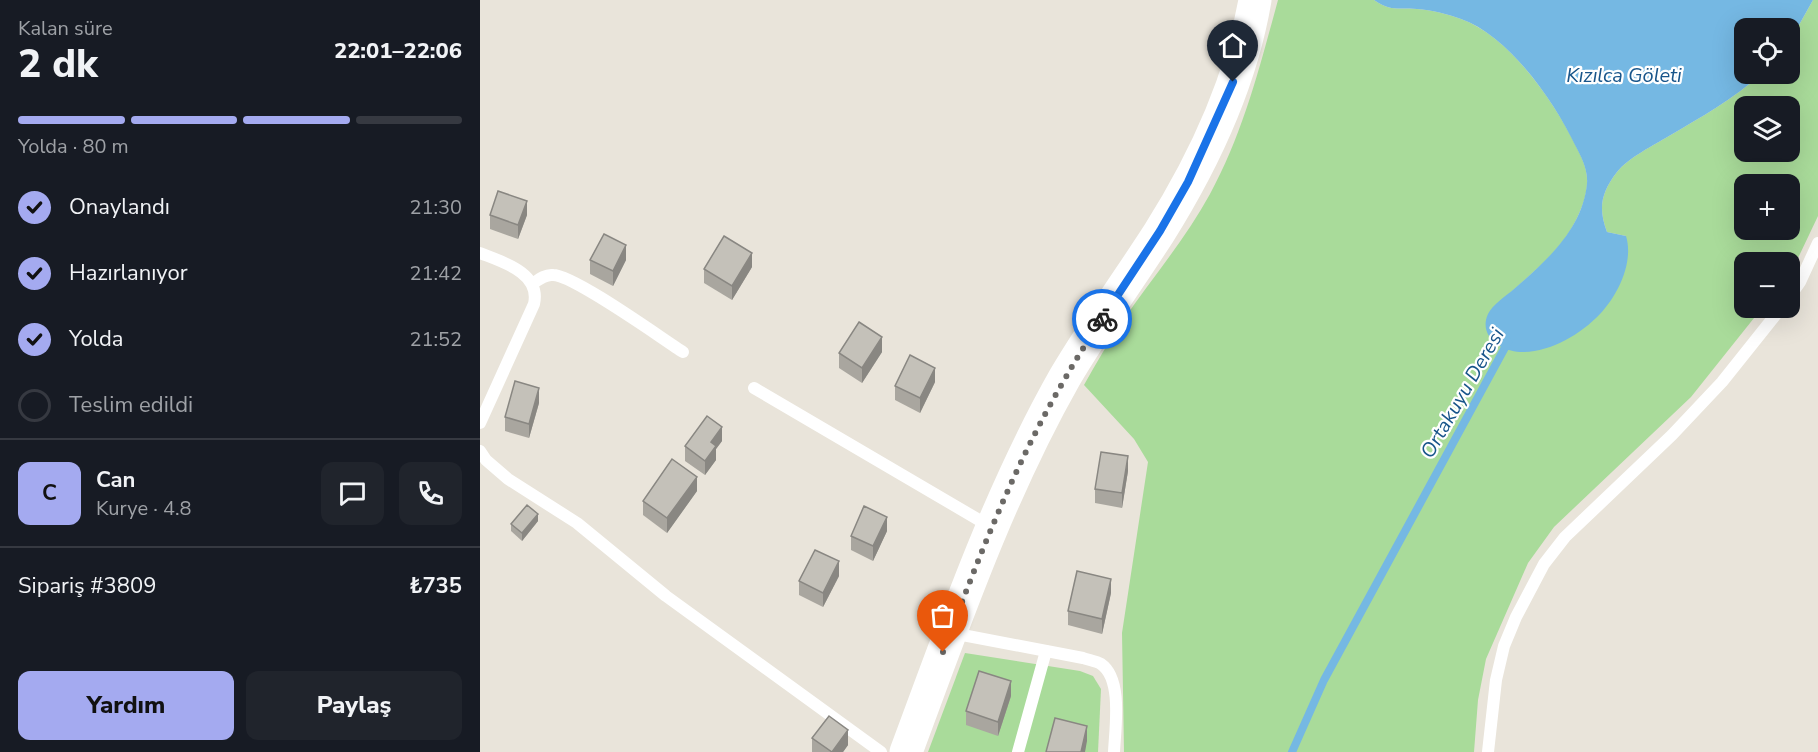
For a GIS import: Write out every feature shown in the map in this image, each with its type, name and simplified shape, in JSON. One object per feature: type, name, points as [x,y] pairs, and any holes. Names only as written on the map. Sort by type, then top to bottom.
[{"type":"street","points":[[906,752],[993,528],[1026,455],[1065,378],[1160,231],[1188,182],[1233,82],[1251,24],[1255,0]]},
{"type":"lane","points":[[1800,282],[1818,243]]},
{"type":"lane","points":[[480,254],[511,266],[524,275],[532,284],[536,295],[480,423]]},
{"type":"lane","points":[[532,284],[553,275],[574,281],[683,352]]},
{"type":"lane","points":[[1488,752],[1496,680],[1504,646],[1516,617],[1544,564],[1565,537],[1672,435],[1722,382],[1772,318]]},
{"type":"lane","points":[[754,388],[993,528]]},
{"type":"lane","points":[[480,451],[486,460],[508,479],[577,523],[659,590],[881,752]]},
{"type":"lane","points":[[951,632],[1083,658],[1101,664],[1110,674],[1115,688],[1114,752]]},
{"type":"lane","points":[[1017,752],[1046,651]]},
{"type":"green space","points":[[1278,0],[1374,0],[1390,8],[1428,10],[1461,19],[1479,27],[1512,54],[1528,71],[1566,127],[1582,158],[1587,187],[1579,214],[1562,242],[1543,263],[1501,301],[1626,236],[1607,232],[1602,208],[1607,187],[1617,172],[1628,162],[1705,115],[1750,84],[1800,84],[1800,23],[1813,0],[1818,0],[1818,216],[1800,254],[1800,252],[1734,252],[1734,318],[1754,318],[1691,397],[1554,527],[1528,563],[1486,659],[1478,700],[1474,752],[1124,752],[1122,633],[1148,462],[1134,439],[1084,385],[1117,330],[1179,243],[1210,194],[1232,148],[1257,75]]},
{"type":"green space","points":[[965,653],[1080,671],[1093,676],[1101,689],[1098,752],[928,752]]},
{"type":"water","name":"Kızılca Göleti","points":[[1374,0],[1813,0],[1800,23],[1800,18],[1734,18],[1734,84],[1750,84],[1705,115],[1642,152],[1617,172],[1604,194],[1602,208],[1607,232],[1626,236],[1628,256],[1623,278],[1607,306],[1592,322],[1574,336],[1553,346],[1531,352],[1506,349],[1493,341],[1486,329],[1488,314],[1550,255],[1571,229],[1584,200],[1587,183],[1582,158],[1555,109],[1528,72],[1513,55],[1479,27],[1439,12],[1390,8]]},
{"type":"building","points":[[498,191],[527,201],[518,225],[490,215]]},
{"type":"building","points":[[604,234],[626,245],[613,271],[590,260]]},
{"type":"building","points":[[724,236],[752,253],[732,286],[704,269]]},
{"type":"building","points":[[859,322],[882,337],[862,368],[839,353]]},
{"type":"building","points":[[910,355],[935,368],[920,398],[895,386]]},
{"type":"building","points":[[515,381],[539,388],[529,424],[505,417]]},
{"type":"building","points":[[707,416],[722,427],[711,442],[716,446],[705,461],[685,446]]},
{"type":"building","points":[[1101,452],[1128,456],[1122,493],[1095,489]]},
{"type":"building","points":[[672,459],[697,477],[667,518],[643,501]]},
{"type":"building","points":[[527,505],[538,514],[522,533],[511,524]]},
{"type":"building","points":[[864,506],[887,517],[873,546],[851,536]]},
{"type":"building","points":[[815,550],[839,561],[823,593],[799,581]]},
{"type":"building","points":[[1077,571],[1111,579],[1102,619],[1068,611]]},
{"type":"building","points":[[979,671],[1011,681],[998,722],[966,711]]},
{"type":"building","points":[[829,716],[848,730],[832,752],[812,738]]},
{"type":"building","points":[[1055,718],[1087,726],[1081,752],[1046,752]]},
{"type":"waterway","name":"Ortakuyu Deresi","points":[[1292,752],[1324,680],[1508,342]]},
{"type":"way so far","points":[[943,652],[993,528],[1026,455],[1065,378],[1102,319]]},
{"type":"route","points":[[1102,319],[1160,231],[1188,182],[1233,82]]}]
